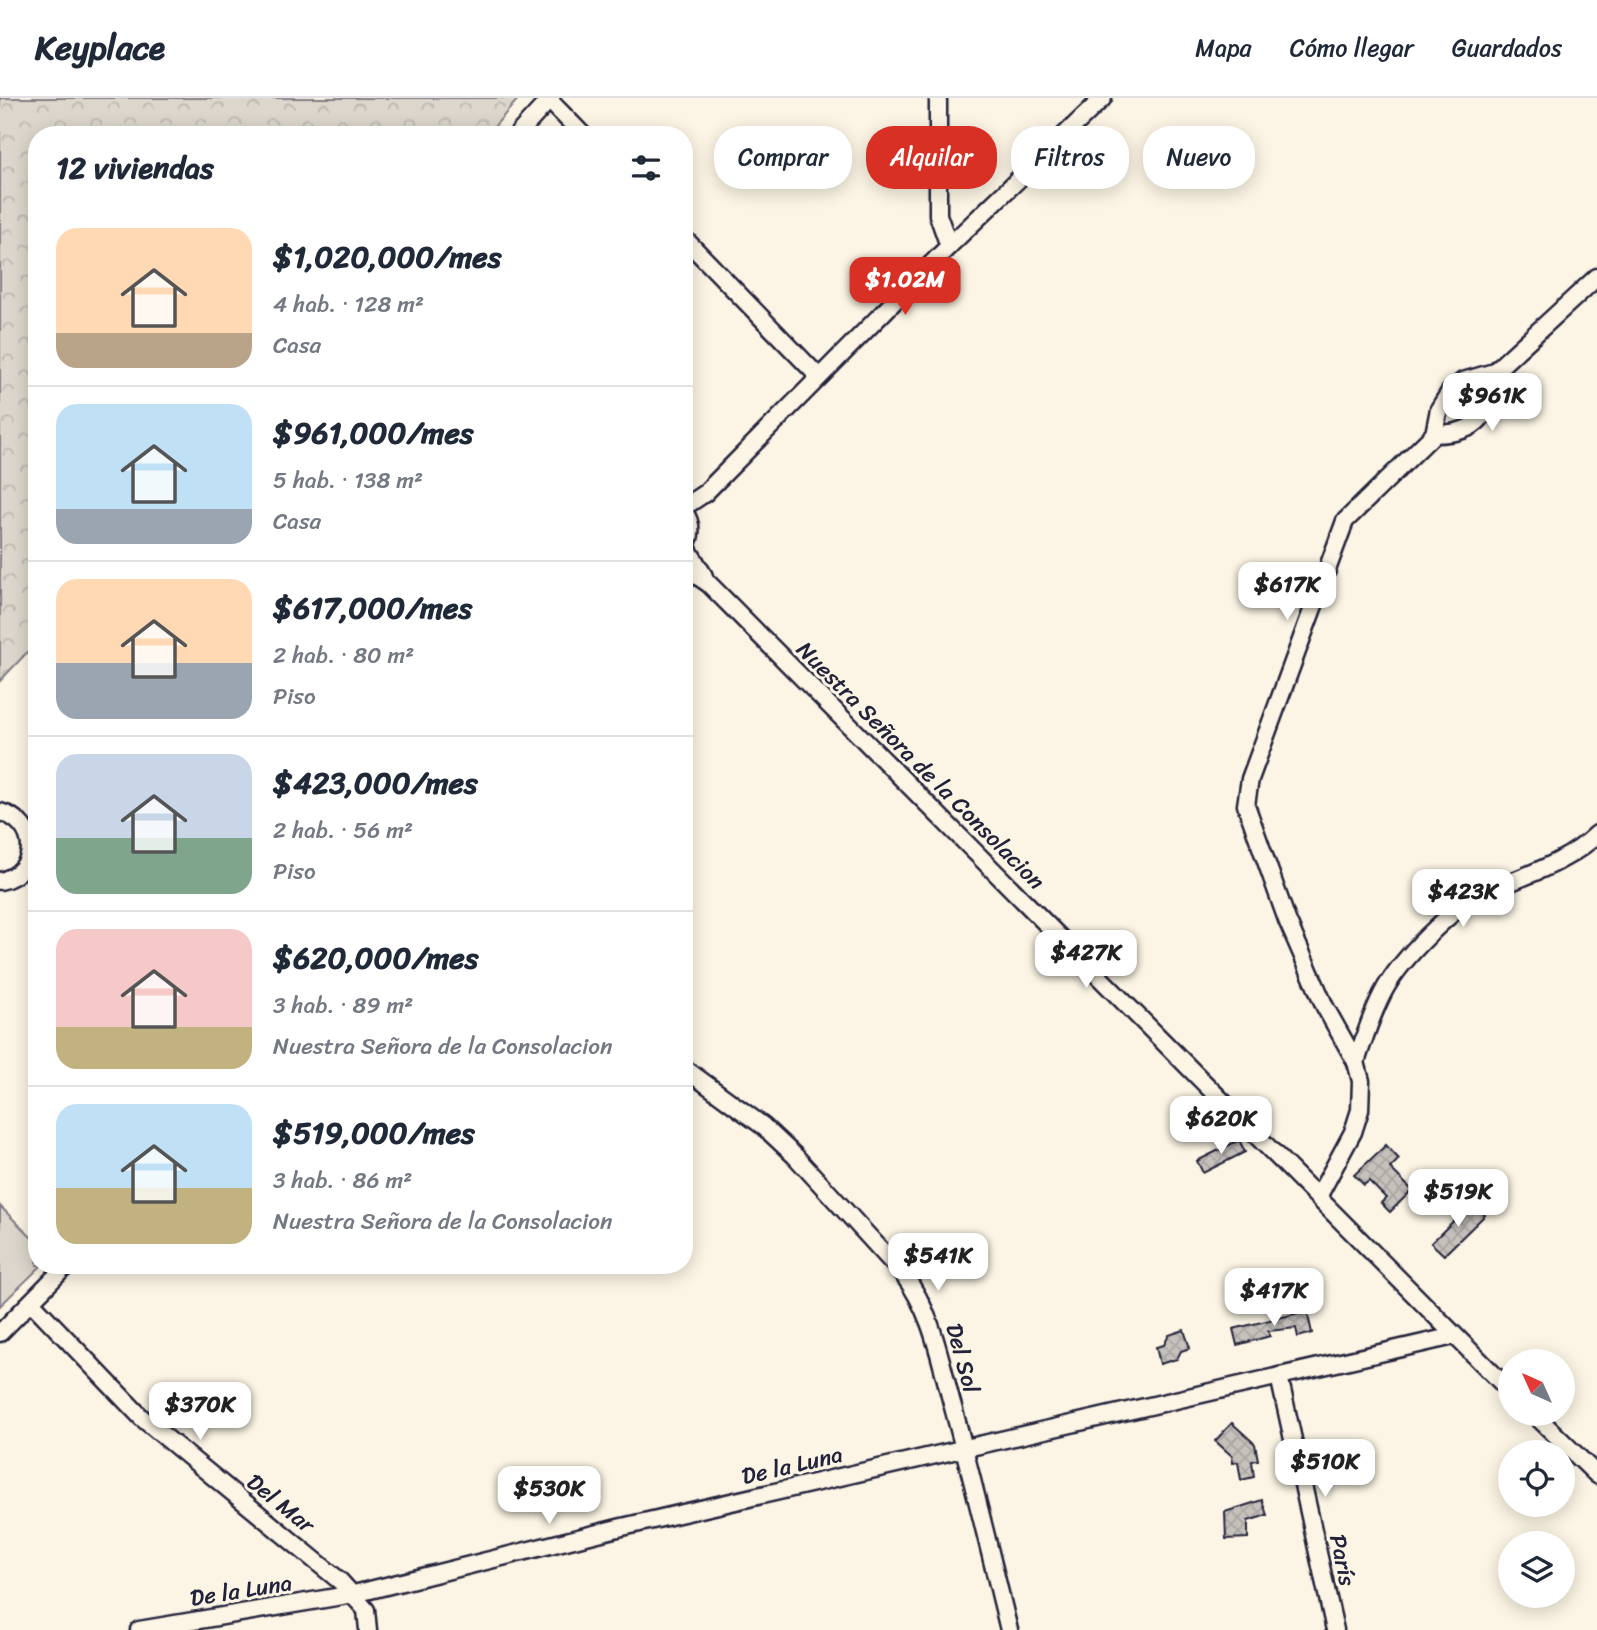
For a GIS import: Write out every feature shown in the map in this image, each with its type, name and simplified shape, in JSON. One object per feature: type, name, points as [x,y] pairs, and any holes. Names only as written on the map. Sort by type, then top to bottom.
[{"type":"street","points":[[938,98],[938,215],[949,246]]},
{"type":"street","points":[[693,501],[705,493],[949,246],[1103,98]]},
{"type":"street","points":[[525,126],[550,99],[575,126]]},
{"type":"street","points":[[693,247],[819,377]]},
{"type":"street","points":[[1318,1197],[1353,1132],[1360,1110],[1361,1081],[1356,1062],[1325,1007],[1287,920],[1246,805],[1246,795],[1345,521],[1434,434],[1439,410],[1449,393],[1463,381],[1494,372],[1597,277]]},
{"type":"street","points":[[1434,434],[1454,434],[1472,427],[1485,412],[1491,398],[1494,372]]},
{"type":"street","points":[[693,560],[709,584]]},
{"type":"street","points":[[693,573],[709,584]]},
{"type":"street","name":"Nuestra Señora de la Consolacion","points":[[709,584],[1498,1379]]},
{"type":"street","points":[[0,812],[19,821],[28,833]]},
{"type":"street","points":[[1356,1062],[1374,1012],[1388,984],[1416,949],[1447,918],[1475,897],[1558,861],[1597,834]]},
{"type":"street","points":[[0,881],[19,873],[28,858]]},
{"type":"street","name":"Del Sol","points":[[693,1075],[763,1126],[795,1156],[917,1292],[928,1314],[1009,1630]]},
{"type":"street","points":[[0,1333],[58,1274]]},
{"type":"street","name":"Del Mar","points":[[31,1302],[142,1418],[354,1594],[366,1610],[368,1630]]},
{"type":"street","name":"De la Luna","points":[[139,1630],[354,1594],[618,1528],[1454,1336]]},
{"type":"street","name":"París","points":[[1279,1376],[1335,1630]]},
{"type":"street","points":[[1546,1426],[1597,1475]]},
{"type":"green space","points":[[0,98],[519,98],[495,126],[28,126],[28,651],[0,681]]},
{"type":"green space","points":[[0,1206],[28,1234],[28,1274],[33,1274],[0,1306]]},
{"type":"building","points":[[1239,1140],[1245,1152],[1203,1173],[1197,1161]]},
{"type":"building","points":[[1386,1145],[1399,1159],[1390,1168],[1412,1190],[1390,1212],[1381,1203],[1386,1198],[1369,1181],[1364,1185],[1354,1175]]},
{"type":"building","points":[[1472,1203],[1485,1215],[1444,1255],[1431,1243]]},
{"type":"building","points":[[1307,1311],[1312,1333],[1298,1337],[1296,1328],[1268,1331],[1270,1336],[1237,1345],[1233,1329]]},
{"type":"building","points":[[1184,1330],[1190,1348],[1181,1351],[1177,1359],[1160,1364],[1156,1347],[1164,1345],[1169,1335]]},
{"type":"building","points":[[1232,1423],[1255,1444],[1258,1460],[1252,1461],[1254,1477],[1241,1480],[1238,1462],[1233,1463],[1232,1456],[1215,1441]]},
{"type":"building","points":[[1262,1500],[1267,1515],[1248,1521],[1248,1538],[1226,1539],[1225,1512]]}]
